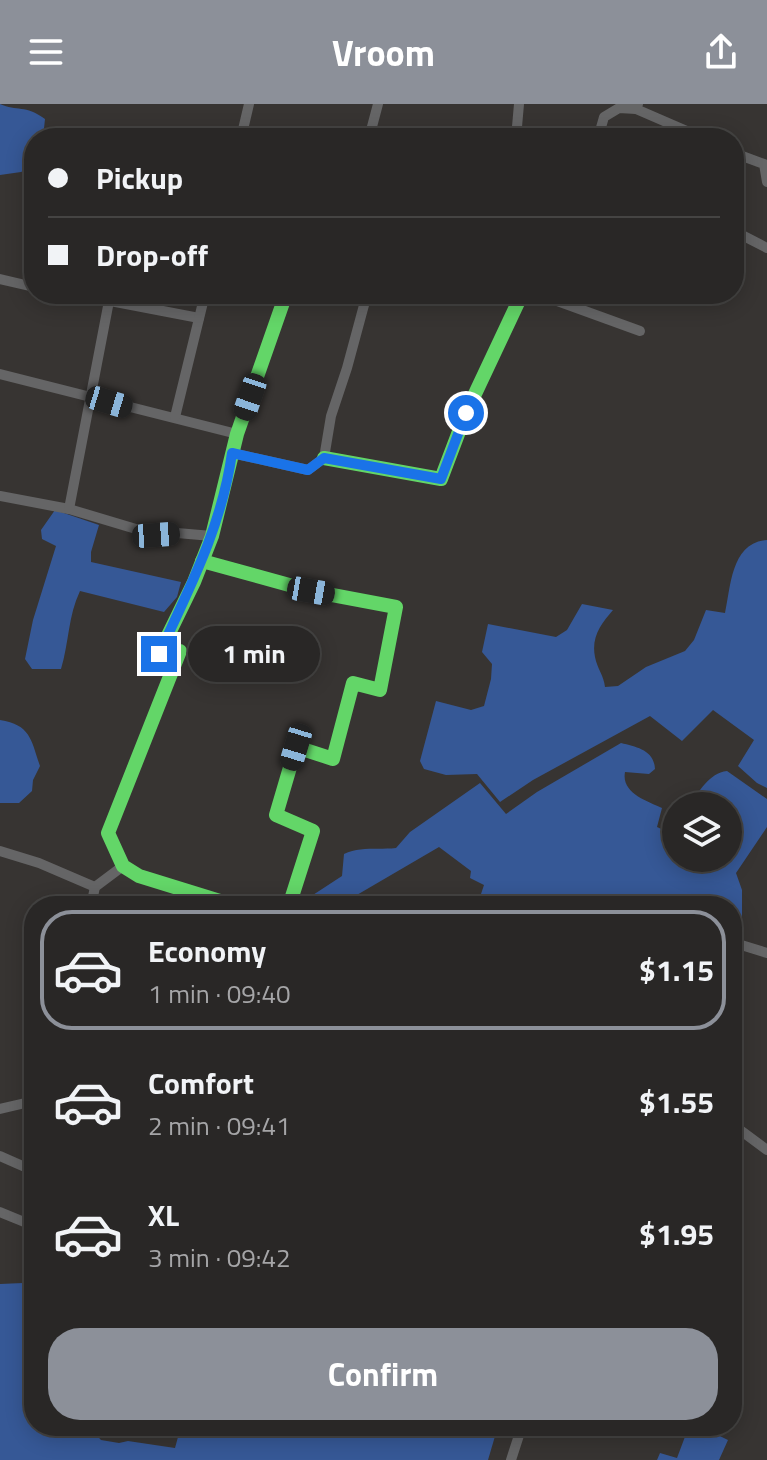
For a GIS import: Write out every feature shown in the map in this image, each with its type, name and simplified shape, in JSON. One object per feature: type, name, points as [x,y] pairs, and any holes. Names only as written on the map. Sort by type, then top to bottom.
[{"type":"street","points":[[243,128],[249,104]]},
{"type":"street","points":[[372,128],[378,104]]},
{"type":"street","points":[[517,128],[519,104]]},
{"type":"street","points":[[601,128],[604,117],[619,108],[637,106],[682,128]]},
{"type":"street","points":[[744,157],[764,164],[767,182]]},
{"type":"street","points":[[744,236],[767,248]]},
{"type":"street","points":[[0,279],[24,285]]},
{"type":"street","points":[[69,509],[108,304]]},
{"type":"street","points":[[125,304],[199,318]]},
{"type":"street","points":[[175,417],[202,304]]},
{"type":"street","points":[[159,654],[212,536],[237,434],[282,304]]},
{"type":"street","points":[[232,453],[308,470],[324,458],[331,416],[364,304]]},
{"type":"street","points":[[324,458],[441,479],[466,413],[517,304]]},
{"type":"street","points":[[566,304],[640,331]]},
{"type":"street","points":[[0,374],[237,434]]},
{"type":"street","points":[[0,496],[69,509],[156,535],[212,536]]},
{"type":"street","points":[[202,561],[311,591],[396,607],[380,690],[353,683],[333,759],[296,747],[276,815],[313,831],[292,896]]},
{"type":"street","points":[[180,651],[108,833],[123,866],[139,876],[204,896]]},
{"type":"street","points":[[0,851],[39,863],[95,887]]},
{"type":"street","points":[[93,896],[95,887],[123,866]]},
{"type":"street","points":[[742,945],[767,953]]},
{"type":"street","points":[[0,1109],[24,1103]]},
{"type":"street","points":[[742,1131],[767,1150]]},
{"type":"street","points":[[0,1156],[24,1167]]},
{"type":"street","points":[[0,1212],[24,1222]]},
{"type":"street","points":[[511,1460],[519,1436]]},
{"type":"water","points":[[0,104],[32,111],[45,119],[44,128],[24,128],[24,170],[0,175]]},
{"type":"water","points":[[55,510],[99,525],[91,562],[181,582],[177,597],[164,612],[80,591],[61,669],[32,669],[25,659],[33,620],[56,546],[42,539],[41,530]]},
{"type":"water","points":[[767,540],[767,788],[738,766],[754,740],[713,710],[682,741],[650,716],[533,780],[500,802],[477,774],[446,775],[424,769],[420,761],[436,701],[471,710],[484,706],[492,664],[482,652],[488,624],[556,637],[567,630],[582,604],[613,610],[598,631],[594,650],[605,687],[618,686],[646,667],[685,651],[694,640],[706,610],[725,613],[731,579],[739,557],[755,543]]},
{"type":"water","points":[[0,720],[24,730],[32,741],[40,766],[33,780],[32,791],[19,803],[0,803]]},
{"type":"water","points":[[621,743],[644,750],[652,757],[655,769],[649,774],[625,772],[625,779],[636,795],[662,808],[657,827],[662,829],[662,872],[737,872],[742,896],[480,896],[484,885],[470,878],[471,871],[439,847],[355,896],[311,896],[342,876],[344,854],[363,849],[396,848],[410,832],[480,783],[506,814],[537,792]]},
{"type":"water","points":[[727,771],[767,799],[767,827],[742,864],[742,792],[699,792],[715,775]]},
{"type":"water","points":[[24,1283],[24,1436],[97,1436],[101,1440],[119,1443],[128,1441],[175,1448],[178,1436],[495,1436],[488,1460],[0,1460],[0,1284]]},
{"type":"water","points":[[685,1436],[720,1436],[728,1440],[719,1460],[657,1460],[660,1453],[677,1458]]},
{"type":"traffic: fast","points":[[159,654],[194,582],[212,536],[237,434],[282,304]]},
{"type":"traffic: fast","points":[[324,458],[441,479],[466,413],[517,304]]},
{"type":"traffic: fast","points":[[202,561],[311,591],[396,607],[380,690],[353,683],[333,759],[296,747],[276,815],[313,831],[292,896]]},
{"type":"traffic: fast","points":[[180,651],[108,833],[123,866],[139,876],[204,896]]},
{"type":"route","points":[[159,654],[194,582],[212,536],[232,453],[308,470],[324,458],[441,479],[466,413]]}]
